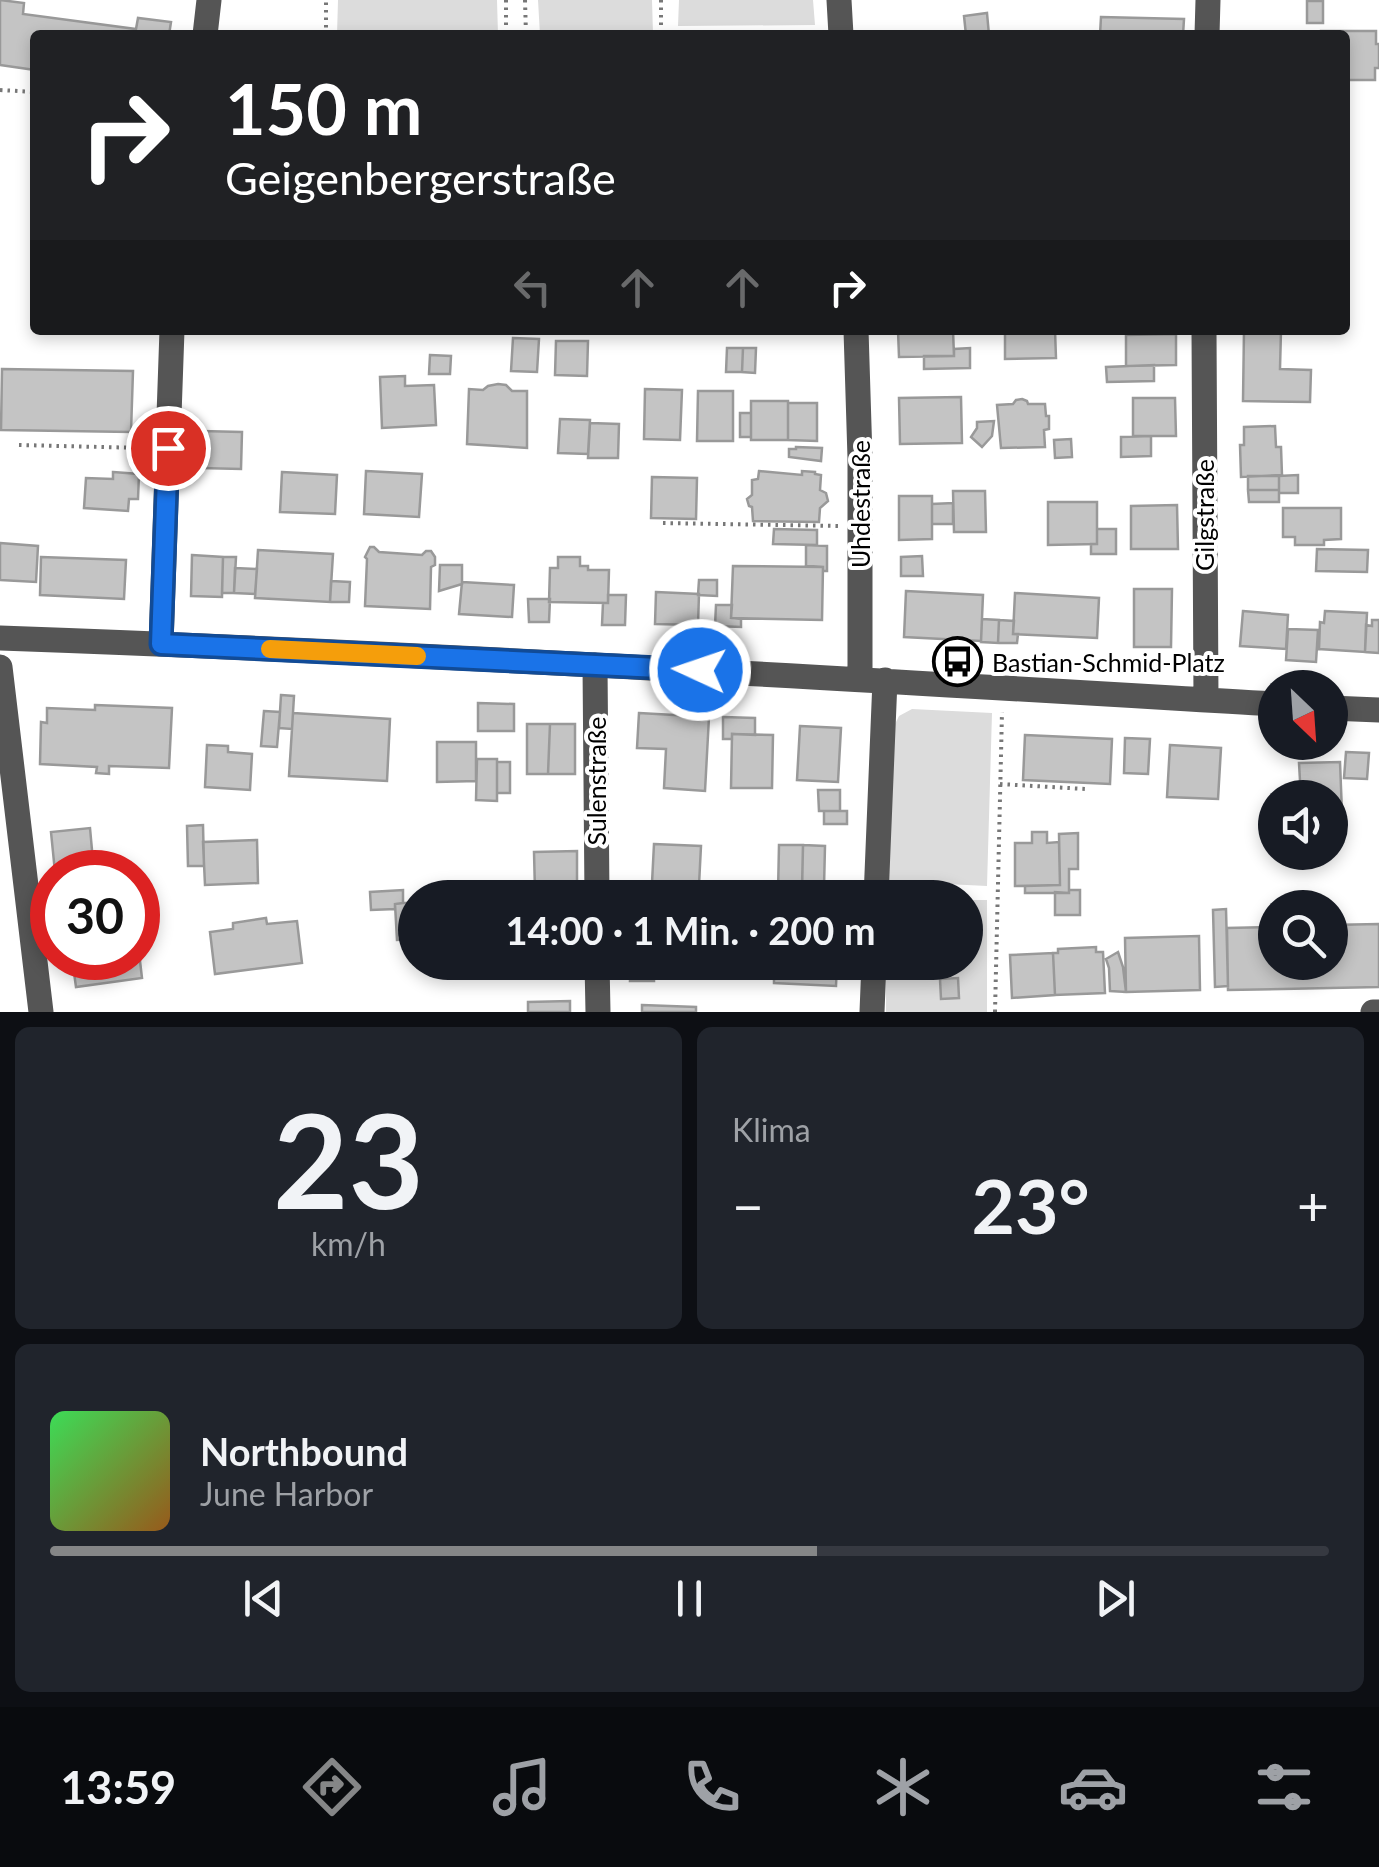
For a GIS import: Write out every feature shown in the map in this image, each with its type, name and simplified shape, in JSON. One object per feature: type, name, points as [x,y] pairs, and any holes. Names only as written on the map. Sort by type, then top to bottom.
[{"type":"street","points":[[206,30],[209,0]]},
{"type":"street","points":[[838,0],[841,30]]},
{"type":"street","points":[[1207,30],[1208,0]]},
{"type":"street","points":[[161,644],[172,335]]},
{"type":"street","name":"Uhdestraße","points":[[856,335],[860,526],[872,679]]},
{"type":"street","name":"Gilgstraße","points":[[1204,335],[1206,700]]},
{"type":"street","points":[[0,638],[872,679],[1258,703]]},
{"type":"street","name":"Sulenstraße","points":[[595,665],[597,880]]},
{"type":"street","points":[[0,667],[41,1012]]},
{"type":"street","points":[[872,679],[876,880]]},
{"type":"street","points":[[1348,709],[1379,710]]},
{"type":"street","points":[[597,980],[598,1012]]},
{"type":"street","points":[[872,1012],[873,980]]},
{"type":"path","points":[[326,0],[326,30]]},
{"type":"path","points":[[506,0],[506,30]]},
{"type":"path","points":[[524,0],[526,30]]},
{"type":"path","points":[[660,0],[661,30]]},
{"type":"path","points":[[0,90],[30,92]]},
{"type":"path","points":[[18,445],[168,448]]},
{"type":"path","points":[[663,523],[860,526]]},
{"type":"path","points":[[995,1012],[1000,732],[1006,688]]},
{"type":"path","points":[[999,784],[1085,789]]},
{"type":"shaded area","points":[[338,0],[497,0],[498,30],[337,30]]},
{"type":"shaded area","points":[[538,0],[652,0],[653,30],[540,30]]},
{"type":"shaded area","points":[[679,0],[813,0],[815,25],[678,26]]},
{"type":"shaded area","points":[[912,709],[992,713],[987,886],[983,886],[983,880],[886,880],[893,728],[899,716]]},
{"type":"shaded area","points":[[983,900],[987,900],[987,1012],[886,1012],[886,980],[983,980]]},
{"type":"building","points":[[0,0],[24,3],[23,14],[136,29],[138,18],[171,22],[170,30],[30,30],[30,69],[0,65]]},
{"type":"building","points":[[1307,1],[1323,1],[1323,23],[1307,23]]},
{"type":"building","points":[[987,13],[989,30],[965,30],[964,16]]},
{"type":"building","points":[[1101,17],[1184,19],[1183,30],[1100,30]]},
{"type":"building","points":[[1350,31],[1376,31],[1379,68],[1375,68],[1375,80],[1350,80]]},
{"type":"building","points":[[898,335],[953,335],[954,356],[899,357]]},
{"type":"building","points":[[1005,335],[1055,335],[1056,358],[1005,359]]},
{"type":"building","points":[[1126,335],[1176,335],[1176,365],[1126,366]]},
{"type":"building","points":[[1244,335],[1281,335],[1280,369],[1311,370],[1310,402],[1243,401]]},
{"type":"building","points":[[513,338],[539,339],[537,372],[511,371]]},
{"type":"building","points":[[556,341],[588,341],[587,376],[555,375]]},
{"type":"building","points":[[727,348],[743,348],[742,372],[726,372]]},
{"type":"building","points":[[743,348],[756,348],[755,373],[742,372]]},
{"type":"building","points":[[970,348],[970,368],[924,369],[924,356],[954,356],[954,349]]},
{"type":"building","points":[[430,355],[451,356],[450,374],[429,374]]},
{"type":"building","points":[[1154,365],[1154,381],[1107,382],[1106,367]]},
{"type":"building","points":[[2,369],[133,371],[131,432],[1,430]]},
{"type":"building","points":[[405,376],[405,386],[434,385],[436,425],[382,428],[380,377]]},
{"type":"building","points":[[498,384],[512,391],[527,391],[527,448],[467,444],[469,389],[483,390]]},
{"type":"building","points":[[645,389],[682,390],[680,440],[644,439]]},
{"type":"building","points":[[698,391],[733,391],[733,441],[697,441]]},
{"type":"building","points":[[961,397],[962,443],[900,444],[899,398]]},
{"type":"building","points":[[1133,398],[1175,398],[1176,436],[1133,436]]},
{"type":"building","points":[[1022,399],[1028,404],[1045,404],[1049,429],[1044,430],[1045,447],[1001,448],[997,405]]},
{"type":"building","points":[[751,401],[788,401],[788,440],[751,440]]},
{"type":"building","points":[[788,403],[817,403],[817,441],[788,440]]},
{"type":"building","points":[[740,413],[751,413],[751,437],[740,437]]},
{"type":"building","points":[[560,419],[590,420],[588,454],[558,453]]},
{"type":"building","points":[[994,421],[992,436],[982,447],[971,437],[977,422]]},
{"type":"building","points":[[590,423],[619,424],[618,458],[588,458]]},
{"type":"building","points":[[1275,426],[1282,475],[1241,477],[1244,427]]},
{"type":"building","points":[[201,431],[242,432],[241,469],[200,468]]},
{"type":"building","points":[[1151,436],[1151,456],[1121,457],[1121,437]]},
{"type":"building","points":[[1071,439],[1072,457],[1055,458],[1054,440]]},
{"type":"building","points":[[822,448],[821,461],[789,457],[789,449]]},
{"type":"building","points":[[366,471],[422,474],[419,517],[364,514]]},
{"type":"building","points":[[759,471],[821,475],[820,490],[826,493],[828,501],[820,508],[819,522],[753,521],[747,499],[752,495],[752,480],[758,479]]},
{"type":"building","points":[[113,472],[139,474],[138,499],[129,499],[128,511],[84,508],[86,478],[113,479]]},
{"type":"building","points":[[282,472],[337,475],[335,514],[280,512]]},
{"type":"building","points":[[1298,475],[1298,493],[1279,493],[1279,476]]},
{"type":"building","points":[[1248,476],[1279,476],[1279,490],[1248,490]]},
{"type":"building","points":[[652,477],[697,478],[696,519],[651,518]]},
{"type":"building","points":[[1248,490],[1279,490],[1279,502],[1249,502]]},
{"type":"building","points":[[953,491],[985,491],[986,532],[954,532]]},
{"type":"building","points":[[899,496],[932,496],[932,539],[899,540]]},
{"type":"building","points":[[1048,502],[1097,502],[1097,544],[1048,545]]},
{"type":"building","points":[[953,503],[953,524],[932,524],[932,504]]},
{"type":"building","points":[[1177,505],[1178,549],[1131,549],[1131,506]]},
{"type":"building","points":[[1283,508],[1341,508],[1341,539],[1324,540],[1324,545],[1295,545],[1295,537],[1283,537]]},
{"type":"building","points":[[774,529],[817,530],[817,545],[773,544]]},
{"type":"building","points":[[1097,529],[1116,529],[1116,554],[1091,554],[1091,544],[1097,544]]},
{"type":"building","points":[[0,543],[38,546],[36,582],[0,580]]},
{"type":"building","points":[[806,545],[827,546],[827,571],[806,566]]},
{"type":"building","points":[[370,547],[379,552],[422,555],[431,551],[435,565],[431,567],[430,609],[365,606],[365,557]]},
{"type":"building","points":[[1317,549],[1368,550],[1367,572],[1316,571]]},
{"type":"building","points":[[258,550],[333,554],[330,602],[255,598]]},
{"type":"building","points":[[192,555],[223,557],[222,597],[191,596]]},
{"type":"building","points":[[922,556],[923,576],[901,576],[901,557]]},
{"type":"building","points":[[41,557],[126,560],[124,599],[40,595]]},
{"type":"building","points":[[223,557],[236,557],[234,593],[222,593]]},
{"type":"building","points":[[558,557],[580,557],[580,566],[588,566],[588,570],[609,570],[608,603],[549,602],[550,568],[558,568]]},
{"type":"building","points":[[440,565],[462,565],[462,584],[439,591]]},
{"type":"building","points":[[733,566],[823,567],[822,620],[731,618]]},
{"type":"building","points":[[235,568],[257,569],[255,594],[234,593]]},
{"type":"building","points":[[699,580],[717,580],[717,596],[698,595]]},
{"type":"building","points":[[331,581],[350,582],[349,602],[330,602]]},
{"type":"building","points":[[462,582],[514,585],[512,617],[459,614]]},
{"type":"building","points":[[1134,589],[1172,589],[1171,647],[1134,647]]},
{"type":"building","points":[[906,591],[983,595],[981,641],[904,637]]},
{"type":"building","points":[[656,592],[699,594],[698,625],[655,624]]},
{"type":"building","points":[[1015,593],[1099,598],[1097,638],[1013,634]]},
{"type":"building","points":[[608,595],[626,595],[625,625],[602,625],[603,603],[608,603]]},
{"type":"building","points":[[528,599],[550,599],[549,622],[529,622]]},
{"type":"building","points":[[716,605],[732,605],[731,618],[741,619],[741,627],[715,626]]},
{"type":"building","points":[[1243,611],[1288,615],[1286,649],[1240,646]]},
{"type":"building","points":[[1325,611],[1367,613],[1365,652],[1319,649],[1320,622],[1324,623]]},
{"type":"building","points":[[982,619],[999,620],[998,643],[981,642]]},
{"type":"building","points":[[999,620],[1014,621],[1017,643],[998,643]]},
{"type":"building","points":[[1372,620],[1379,620],[1379,653],[1365,652],[1366,625],[1372,626]]},
{"type":"building","points":[[1288,629],[1318,630],[1316,662],[1286,660]]},
{"type":"building","points":[[281,695],[294,696],[292,729],[279,728]]},
{"type":"building","points":[[478,703],[514,704],[514,731],[478,731]]},
{"type":"building","points":[[95,705],[172,708],[169,768],[109,766],[109,774],[96,773],[97,767],[40,764],[41,722],[47,723],[47,708],[95,710]]},
{"type":"building","points":[[264,711],[280,712],[277,747],[261,746]]},
{"type":"building","points":[[293,713],[390,719],[387,781],[289,776]]},
{"type":"building","points":[[639,713],[709,717],[705,791],[664,788],[666,749],[637,748]]},
{"type":"building","points":[[723,717],[755,718],[755,735],[732,734],[732,739],[723,739]]},
{"type":"building","points":[[527,724],[550,724],[548,774],[527,774]]},
{"type":"building","points":[[550,724],[575,724],[575,774],[548,774]]},
{"type":"building","points":[[800,726],[841,728],[838,782],[797,780]]},
{"type":"building","points":[[732,734],[773,735],[772,788],[731,788]]},
{"type":"building","points":[[1025,735],[1112,739],[1110,784],[1023,780]]},
{"type":"building","points":[[1125,738],[1150,739],[1148,774],[1124,773]]},
{"type":"building","points":[[437,742],[476,742],[476,781],[437,782]]},
{"type":"building","points":[[207,745],[228,746],[228,752],[252,754],[250,790],[205,787]]},
{"type":"building","points":[[1170,745],[1221,748],[1218,799],[1167,797]]},
{"type":"building","points":[[1348,752],[1369,753],[1367,779],[1344,778]]},
{"type":"building","points":[[477,759],[497,759],[497,801],[476,800]]},
{"type":"building","points":[[497,762],[510,762],[510,793],[497,793]]},
{"type":"building","points":[[1340,762],[1341,780],[1300,780],[1299,763]]},
{"type":"building","points":[[818,790],[840,790],[840,811],[819,811]]},
{"type":"building","points":[[824,811],[847,811],[847,824],[824,824]]},
{"type":"building","points":[[203,825],[204,866],[188,866],[187,826]]},
{"type":"building","points":[[90,828],[92,850],[53,850],[51,832]]},
{"type":"building","points":[[1032,832],[1047,832],[1047,843],[1059,842],[1060,885],[1015,886],[1015,843],[1032,843]]},
{"type":"building","points":[[1078,833],[1078,869],[1069,869],[1069,893],[1025,893],[1025,886],[1060,885],[1059,834]]},
{"type":"building","points":[[257,840],[258,883],[205,885],[203,842]]},
{"type":"building","points":[[654,844],[701,846],[699,880],[652,880]]},
{"type":"building","points":[[779,845],[803,845],[802,880],[778,880]]},
{"type":"building","points":[[803,845],[825,846],[824,880],[802,880]]},
{"type":"building","points":[[577,851],[577,880],[535,880],[534,852]]},
{"type":"building","points":[[398,890],[398,904],[395,909],[371,910],[370,892]]},
{"type":"building","points":[[1080,890],[1080,915],[1055,915],[1055,892]]},
{"type":"building","points":[[398,904],[398,940],[397,940]]},
{"type":"building","points":[[1226,909],[1228,986],[1215,987],[1213,910]]},
{"type":"building","points":[[266,918],[267,924],[297,921],[302,963],[215,974],[210,932],[233,929],[233,923]]},
{"type":"building","points":[[1379,924],[1379,987],[1228,990],[1227,928],[1258,927],[1258,980],[1348,980],[1348,925]]},
{"type":"building","points":[[1199,936],[1200,990],[1126,992],[1125,938]]},
{"type":"building","points":[[1096,947],[1096,952],[1103,952],[1105,993],[1055,995],[1053,953],[1058,953],[1058,949]]},
{"type":"building","points":[[1118,952],[1126,992],[1110,991],[1106,959]]},
{"type":"building","points":[[1053,953],[1055,995],[1012,998],[1010,955]]},
{"type":"building","points":[[75,980],[127,980],[76,987]]},
{"type":"building","points":[[774,980],[836,980],[836,986]]},
{"type":"building","points":[[940,980],[958,980],[959,998],[941,999]]},
{"type":"building","points":[[570,1001],[570,1012],[528,1012],[528,1002]]},
{"type":"building","points":[[642,1005],[696,1007],[696,1012],[642,1012]]},
{"type":"slow traffic","points":[[270,649],[417,656]]},
{"type":"place","name":"Bastian-Schmid-Platz","points":[[957,662]]},
{"type":"route","points":[[168,448],[161,644],[700,670]]}]
